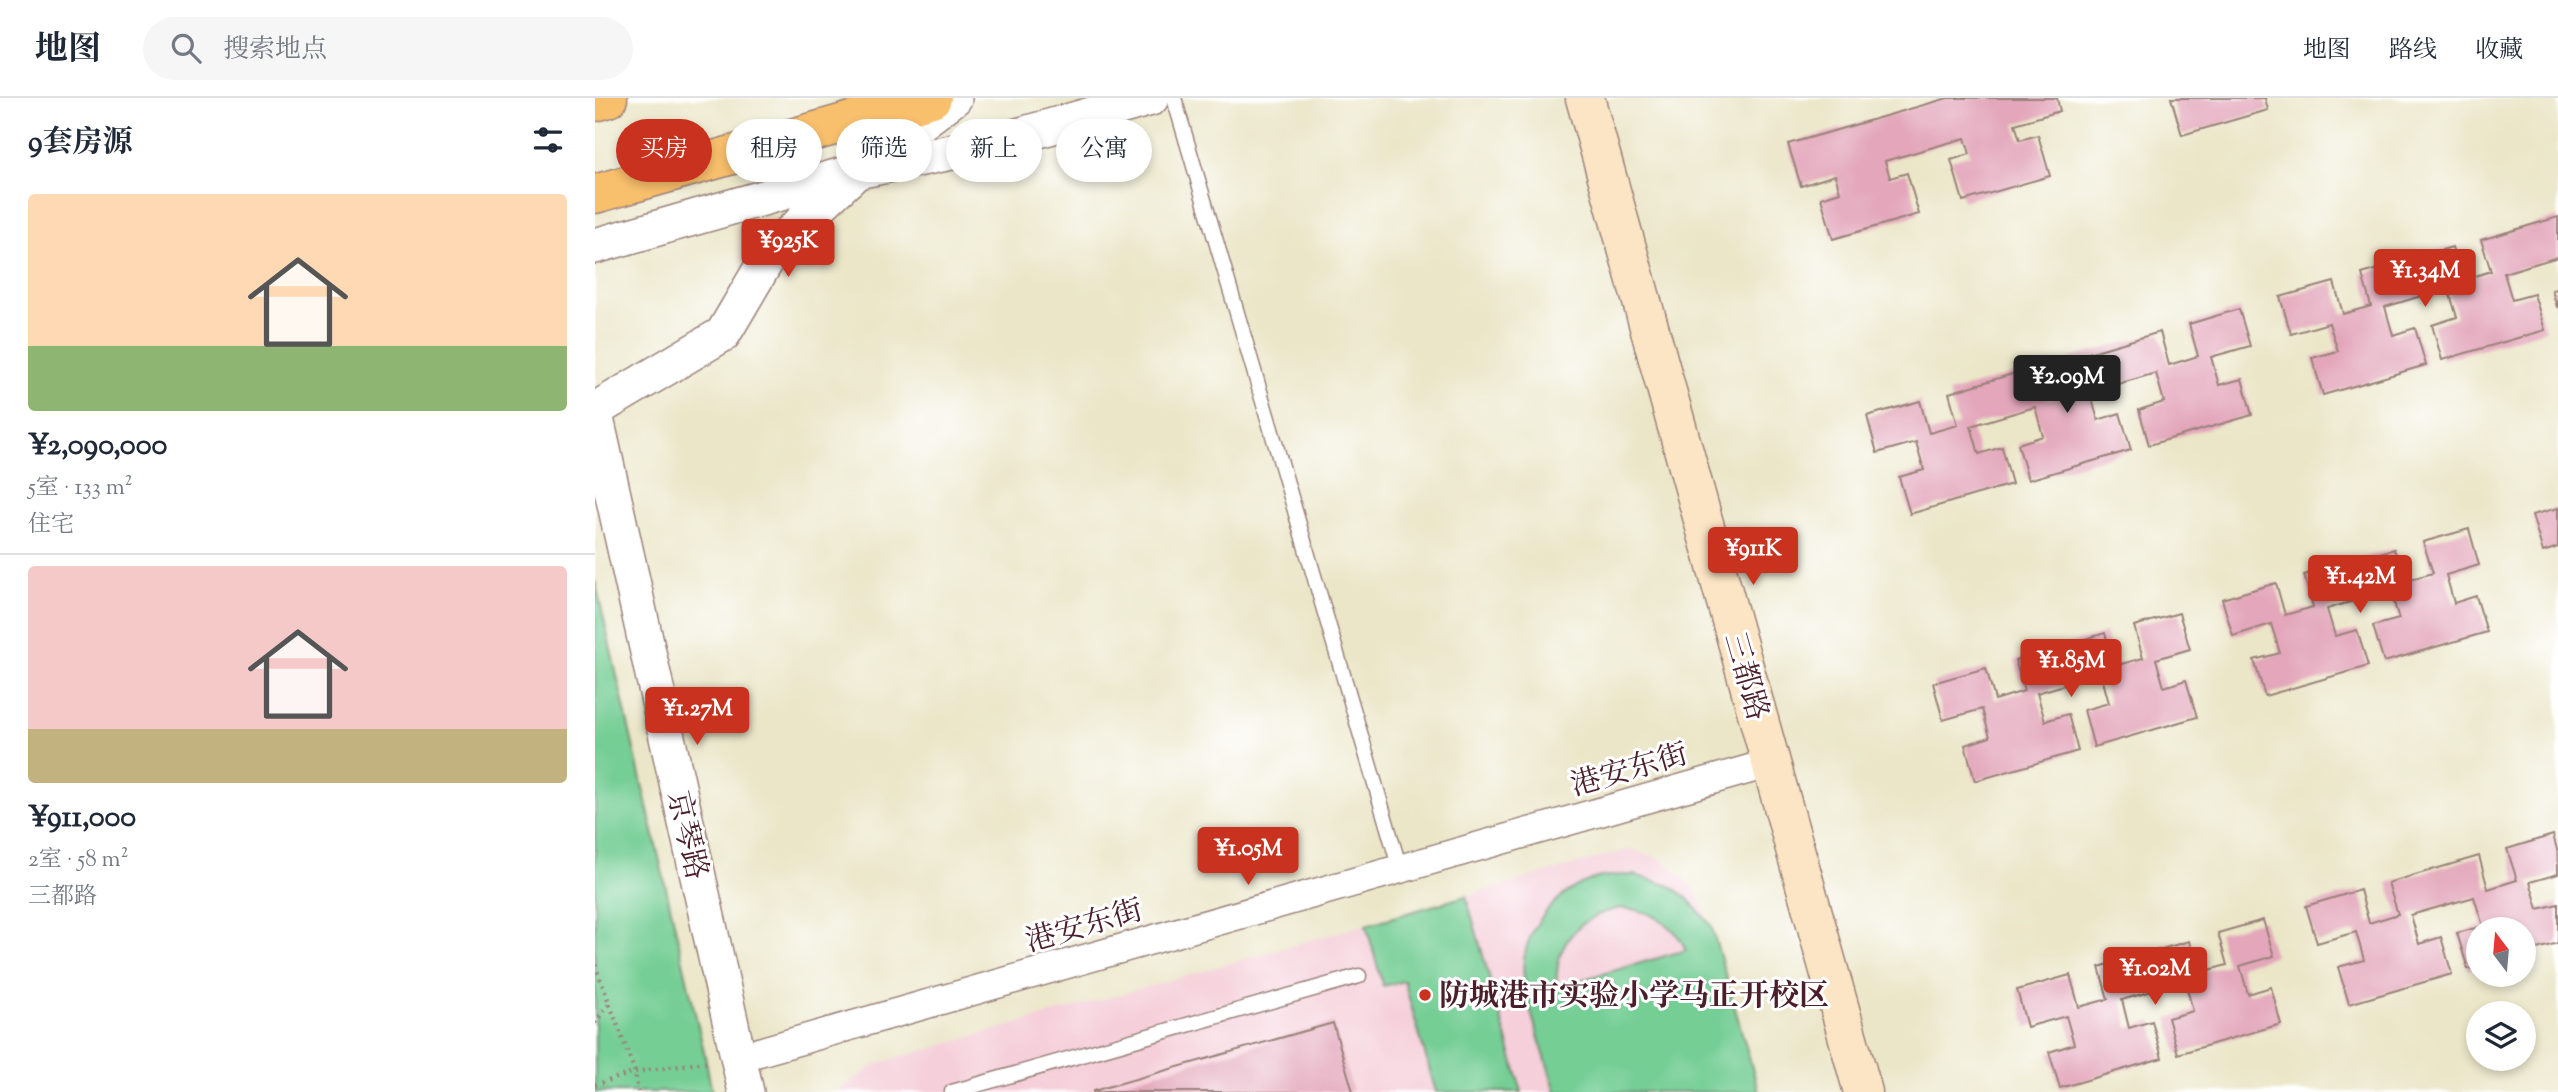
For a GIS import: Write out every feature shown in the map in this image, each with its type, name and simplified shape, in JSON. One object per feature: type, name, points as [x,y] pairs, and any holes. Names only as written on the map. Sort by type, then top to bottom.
[{"type":"main road","points":[[595,102],[608,98]]},
{"type":"main road","points":[[595,194],[933,98]]},
{"type":"main road","name":"三都路","points":[[1585,98],[1863,1092]]},
{"type":"street","points":[[926,119],[954,98]]},
{"type":"street","points":[[932,156],[986,145],[1151,98]]},
{"type":"street","points":[[595,246],[836,177]]},
{"type":"street","points":[[595,412],[723,334],[773,249],[845,182]]},
{"type":"street","name":"京琴路","points":[[595,412],[746,1092]]},
{"type":"street","name":"港安东街","points":[[738,1058],[1771,763]]},
{"type":"lane","points":[[1174,98],[1399,869]]},
{"type":"lane","points":[[952,1092],[1359,976]]},
{"type":"path","points":[[595,965],[635,1072],[638,1092]]},
{"type":"path","points":[[595,1023],[610,1003]]},
{"type":"path","points":[[595,1085],[635,1072],[738,1058]]},
{"type":"shaded area","name":"防城港市实验小学马正开校区","points":[[1630,849],[1662,859],[1694,888],[1711,925],[1759,1092],[837,1092],[876,1064]]},
{"type":"green space","points":[[595,581],[705,1056],[712,1092],[595,1092]]},
{"type":"green space","points":[[1635,875],[1670,886],[1686,897],[1711,925],[1759,1092],[1556,1092],[1526,991],[1524,962],[1527,945],[1543,916],[1567,892],[1597,878]],"holes":[[[1621,908],[1652,915],[1668,925],[1686,950],[1557,987],[1560,957],[1572,934],[1582,925],[1606,912]]]},
{"type":"green space","points":[[1466,896],[1522,1092],[1436,1092],[1404,981],[1383,986],[1366,925]]},
{"type":"building","points":[[1948,98],[2057,98],[2060,111],[2015,124],[2020,140],[2038,135],[2050,176],[1963,201],[1951,160],[1970,154],[1965,138],[1885,161],[1890,178],[1907,173],[1919,214],[1833,239],[1821,198],[1840,192],[1835,175],[1801,186],[1788,144]]},
{"type":"building","points":[[2171,98],[2265,98],[2268,110],[2182,135]]},
{"type":"building","points":[[2558,217],[2558,257],[2504,273],[2512,300],[2534,294],[2545,330],[2442,360],[2432,325],[2457,317],[2448,288],[2385,307],[2393,335],[2415,328],[2426,365],[2323,395],[2312,358],[2338,351],[2329,323],[2291,334],[2280,297],[2334,282],[2343,314],[2371,306],[2362,274],[2452,247],[2462,280],[2491,271],[2481,240]]},
{"type":"building","points":[[2558,289],[2558,307],[2557,307],[2552,290]]},
{"type":"building","points":[[2239,309],[2250,346],[2211,357],[2219,385],[2242,379],[2252,415],[2149,445],[2139,410],[2164,402],[2156,373],[2090,392],[2098,420],[2120,413],[2131,450],[2028,480],[2018,444],[2043,436],[2035,407],[1971,426],[1979,454],[2002,447],[2012,484],[1910,514],[1899,477],[1924,470],[1916,442],[1877,453],[1867,416],[1920,401],[1929,433],[1958,425],[1949,393],[2039,366],[2048,399],[2077,390],[2068,359],[2160,332],[2169,365],[2198,356],[2189,324]]},
{"type":"building","points":[[2558,508],[2558,547],[2543,552],[2532,515]]},
{"type":"building","points":[[2469,529],[2479,565],[2446,575],[2454,603],[2476,596],[2487,632],[2384,662],[2373,626],[2399,619],[2390,590],[2327,609],[2335,636],[2357,630],[2368,666],[2265,696],[2254,660],[2280,653],[2271,624],[2233,636],[2222,599],[2276,583],[2285,615],[2313,607],[2304,575],[2394,549],[2404,581],[2433,573],[2423,542]]},
{"type":"building","points":[[2179,613],[2190,649],[2156,659],[2164,687],[2186,680],[2197,717],[2094,747],[2084,710],[2109,703],[2101,674],[2037,693],[2045,721],[2068,714],[2078,751],[1975,781],[1965,745],[1990,737],[1982,709],[1943,720],[1933,683],[1986,668],[1995,700],[2024,691],[2015,660],[2105,633],[2114,666],[2143,658],[2134,626]]},
{"type":"building","points":[[2553,835],[2558,853],[2558,874],[2530,882],[2538,909],[2558,904],[2558,943],[2536,949],[2536,917],[2480,917],[2474,897],[2411,915],[2419,944],[2441,937],[2452,974],[2349,1004],[2338,967],[2364,960],[2356,932],[2317,943],[2306,906],[2360,890],[2369,923],[2398,914],[2388,883],[2479,856],[2488,889],[2517,880],[2507,849]]},
{"type":"building","points":[[2263,920],[2274,956],[2240,966],[2248,994],[2271,987],[2281,1024],[2178,1054],[2168,1018],[2193,1011],[2185,981],[2122,1000],[2129,1028],[2152,1021],[2162,1058],[2060,1088],[2049,1052],[2074,1044],[2066,1016],[2027,1027],[2017,990],[2070,975],[2079,1007],[2108,999],[2099,967],[2189,941],[2198,973],[2227,965],[2218,933]]},
{"type":"building","points":[[2466,931],[2466,962],[2457,933]]},
{"type":"building","points":[[1333,1023],[1353,1092],[1093,1092],[1093,1091]]},
{"type":"place","name":"防城港市实验小学马正开校区","points":[[1425,995]]}]
